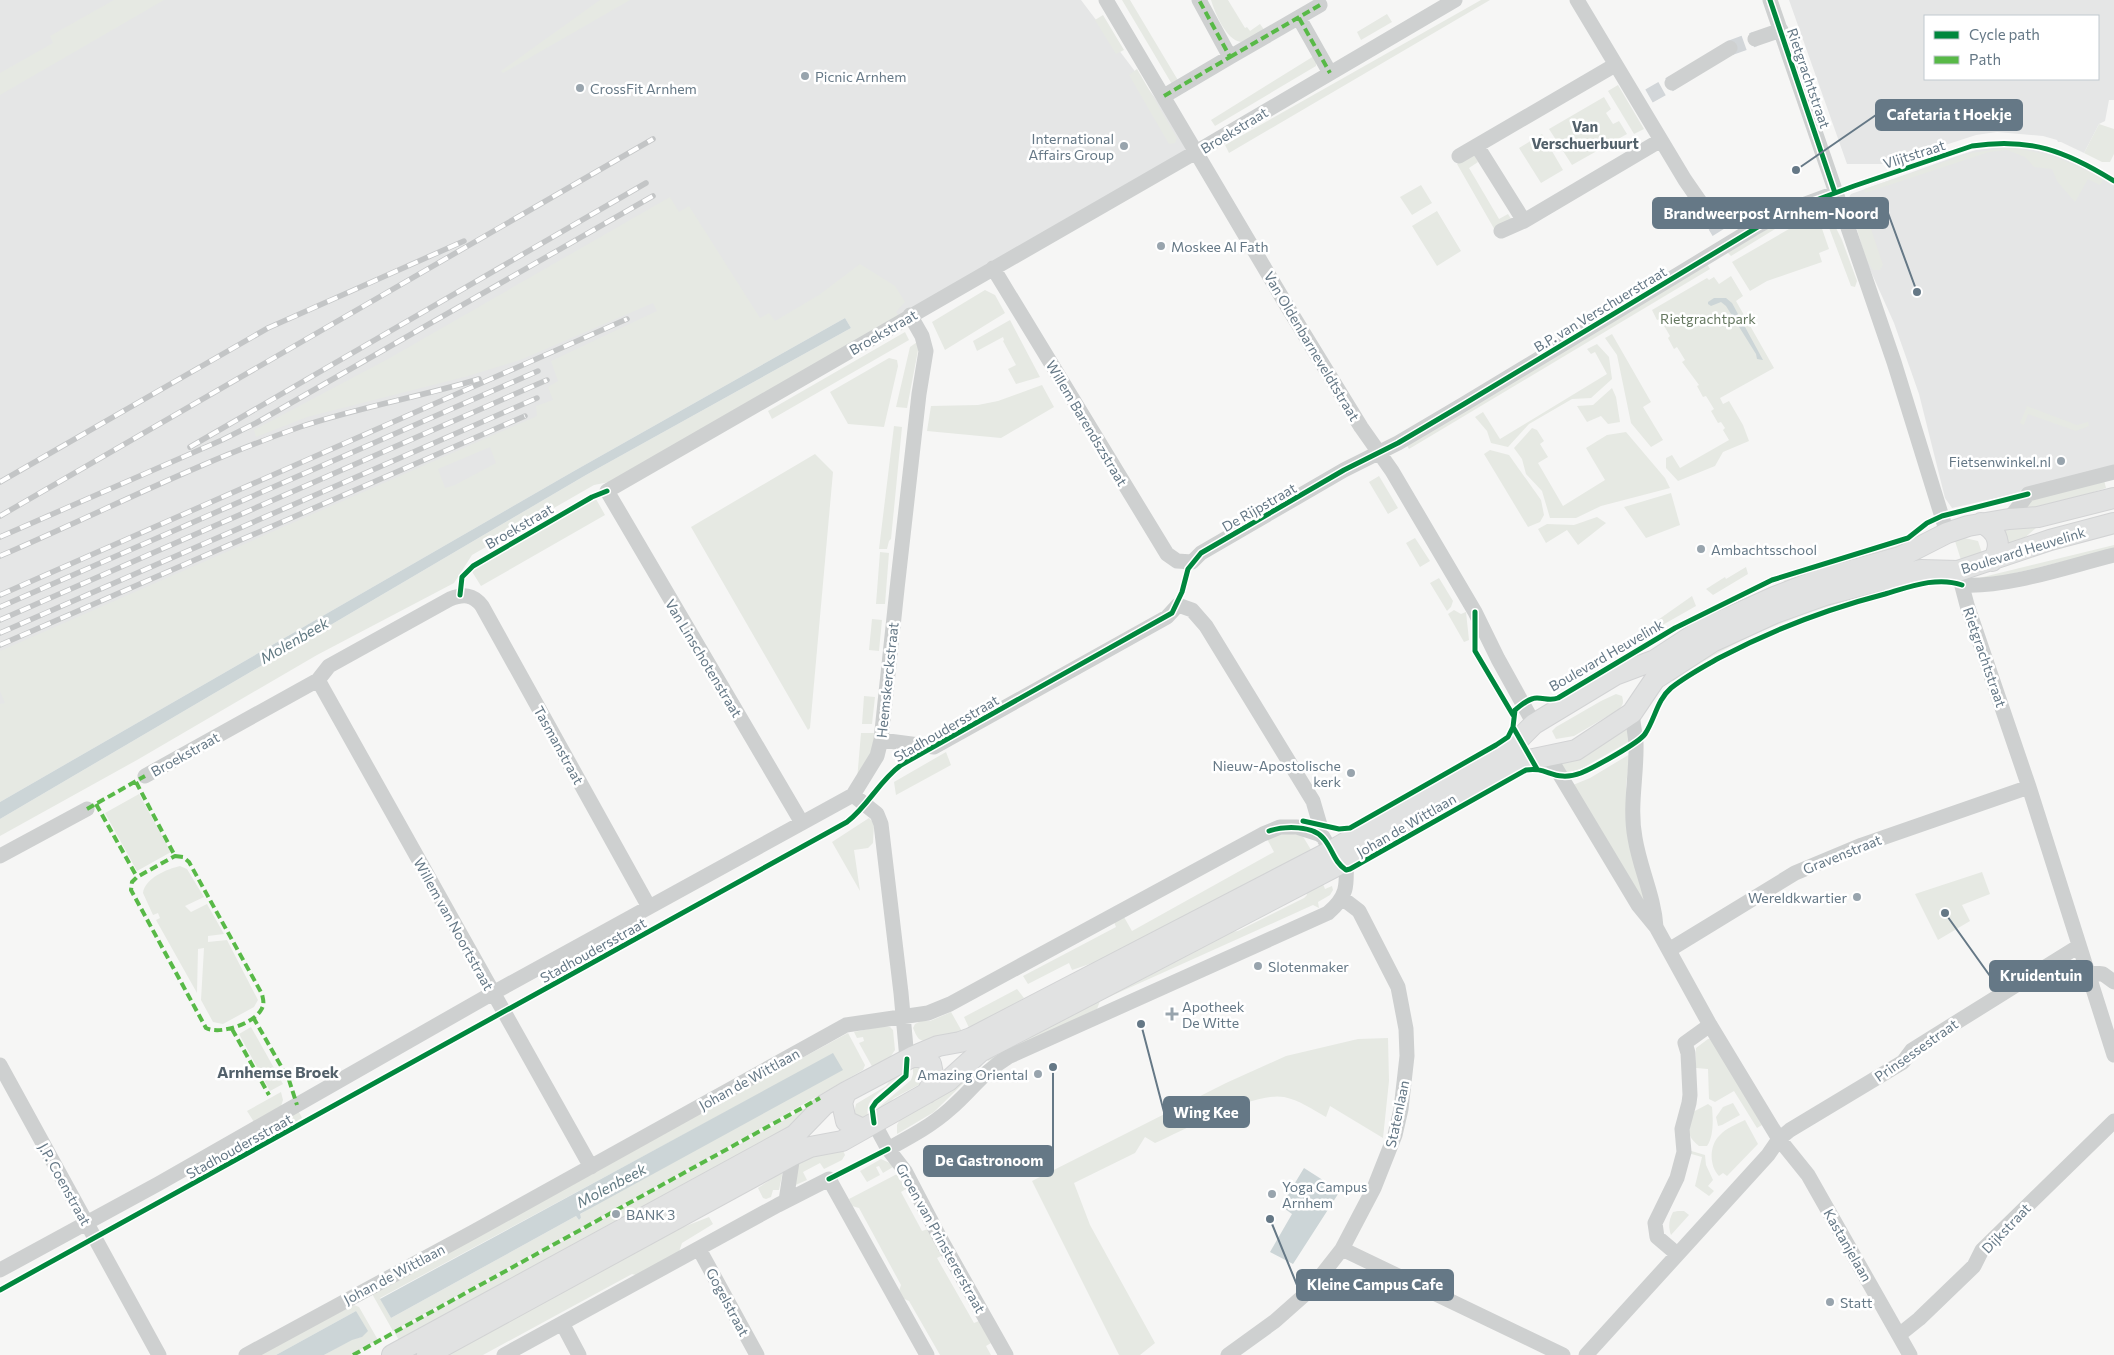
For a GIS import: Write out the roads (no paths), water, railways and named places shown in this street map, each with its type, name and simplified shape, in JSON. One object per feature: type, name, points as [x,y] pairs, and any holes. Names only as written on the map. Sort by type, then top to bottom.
[{"type":"main road","name":"Boulevard Heuvelink","points":[[1534,724],[1615,675],[1656,660],[1701,630],[1774,597],[1818,580],[1900,557],[1940,537],[1981,523],[2038,516],[2114,498]]},
{"type":"main road","points":[[1981,523],[1991,527],[1999,542],[1998,553],[1992,560]]},
{"type":"main road","name":"Boulevard Heuvelink","points":[[1548,755],[1576,750],[1632,713],[1655,679],[1712,642],[1775,613],[1825,594],[1921,570],[1937,569],[1960,578],[1992,560],[2050,540],[2114,523]]},
{"type":"main road","points":[[1937,569],[1932,552],[1940,537]]},
{"type":"main road","points":[[1615,675],[1632,679],[1635,692],[1632,713]]},
{"type":"main road","points":[[1534,724],[1548,755]]},
{"type":"main road","name":"Johan de Wittlaan","points":[[392,1355],[796,1135],[824,1105],[910,1058],[938,1046],[971,1038],[1338,856],[1512,746],[1534,724]]},
{"type":"main road","name":"Johan de Wittlaan","points":[[427,1355],[793,1155],[810,1147],[842,1140],[868,1126],[948,1081],[980,1052],[1338,856],[1514,763],[1548,755]]},
{"type":"main road","points":[[910,1058],[922,1058],[931,1064],[934,1079],[928,1093]]},
{"type":"main road","points":[[846,1092],[842,1103],[846,1120],[868,1126]]},
{"type":"street","name":"Van Oldenbarneveldtstraat","points":[[1106,0],[1325,369],[1361,427],[1380,452],[1475,612],[1501,666],[1534,724]]},
{"type":"street","points":[[1198,0],[1230,57]]},
{"type":"street","name":"Broekstraat","points":[[607,492],[1455,0]]},
{"type":"street","points":[[1577,0],[1615,65],[1644,100],[1661,140],[1703,206]]},
{"type":"street","name":"Rietgrachtstraat","points":[[1770,0],[1894,362],[1940,537]]},
{"type":"street","points":[[1164,96],[1320,5]]},
{"type":"street","points":[[1299,18],[1330,73]]},
{"type":"street","points":[[1755,38],[1780,30]]},
{"type":"street","points":[[1672,83],[1730,48]]},
{"type":"street","points":[[1459,156],[1615,65]]},
{"type":"street","points":[[1501,231],[1524,221],[1661,140]]},
{"type":"street","points":[[1477,146],[1524,221]]},
{"type":"street","name":"B.P. van Verschuerstraat","points":[[1380,452],[1464,404],[1723,238],[1835,192]]},
{"type":"street","name":"Willem Barendszstraat","points":[[994,268],[1167,554],[1177,561],[1192,562]]},
{"type":"street","name":"Heemskerckstraat","points":[[852,795],[877,756],[882,740],[896,589],[919,394],[926,351],[922,336],[910,315]]},
{"type":"street","name":"De Rijpstraat","points":[[1192,562],[1201,553],[1344,470],[1380,452]]},
{"type":"street","points":[[2009,519],[2028,494],[2114,472]]},
{"type":"street","name":"Van Linschotenstraat","points":[[607,492],[802,823]]},
{"type":"street","name":"Boulevard Heuvelink","points":[[1960,578],[1988,585],[2114,555]]},
{"type":"street","name":"Rietgrachtstraat","points":[[1960,578],[1967,605],[2029,787],[2086,972],[2114,1055]]},
{"type":"street","name":"Broekstraat","points":[[145,776],[318,680],[329,666],[460,595]]},
{"type":"street","name":"Tasmanstraat","points":[[460,595],[470,596],[478,600],[482,606],[649,907]]},
{"type":"street","name":"Stadhoudersstraat","points":[[882,740],[934,747],[1167,617],[1178,605],[1192,610],[1206,626],[1312,801],[1320,825],[1319,834]]},
{"type":"street","name":"Willem van Noortstraat","points":[[318,680],[591,1167]]},
{"type":"street","points":[[1632,713],[1636,742],[1632,798],[1634,838],[1644,877],[1655,908],[1656,927]]},
{"type":"street","points":[[1548,755],[1638,905],[1656,927],[1670,950],[1710,1025],[1780,1140],[1586,1355]]},
{"type":"street","name":"Gravenstraat","points":[[1670,950],[1795,873],[1862,845],[2029,787]]},
{"type":"street","points":[[852,795],[877,814],[881,824],[910,1058]]},
{"type":"street","name":"Stadhoudersstraat","points":[[0,1270],[493,993],[852,795]]},
{"type":"street","points":[[0,856],[87,809]]},
{"type":"street","name":"Johan de Wittlaan","points":[[246,1355],[591,1167],[846,1025],[928,1013],[950,1004],[1269,831],[1288,826],[1319,834]]},
{"type":"street","points":[[888,1149],[930,1126],[951,1108],[989,1068],[1008,1057],[1328,913],[1342,898],[1346,885],[1338,856],[1319,834]]},
{"type":"street","name":"Statenlaan","points":[[1228,1355],[1275,1322],[1310,1290],[1342,1249],[1374,1188],[1396,1135],[1407,1056],[1406,1030],[1398,987],[1359,911],[1342,898]]},
{"type":"street","name":"Prinsessestraat","points":[[1780,1140],[1790,1130],[1903,1062],[1912,1050],[2079,946]]},
{"type":"street","points":[[2086,972],[2103,974],[2114,982]]},
{"type":"street","points":[[1678,1254],[1657,1237],[1655,1223],[1677,1178],[1684,1152],[1682,1129],[1690,1095],[1688,1053],[1685,1043],[1710,1025]]},
{"type":"street","name":"J.P. Coenstraat","points":[[0,1065],[159,1355]]},
{"type":"street","name":"Dijkstraat","points":[[1898,1335],[1920,1319],[1974,1266],[1982,1250],[2114,1121]]},
{"type":"street","name":"Groen van Prinstererstraat","points":[[868,1126],[905,1171],[940,1238],[1006,1355]]},
{"type":"street","name":"Kastanjelaan","points":[[1780,1140],[1808,1175],[1910,1355]]},
{"type":"street","points":[[786,1201],[793,1155]]},
{"type":"street","points":[[504,1355],[829,1179],[927,1355]]},
{"type":"street","name":"Gogelstraat","points":[[699,1249],[757,1355]]},
{"type":"street","points":[[1342,1249],[1562,1355]]},
{"type":"street","points":[[562,1324],[579,1355]]},
{"type":"water","points":[[1714,298],[1726,298],[1732,303],[1763,360],[1757,359],[1756,354],[1726,306],[1721,302],[1711,306],[1708,304]]},
{"type":"water","name":"Molenbeek","points":[[845,318],[851,328],[586,475],[0,819],[0,802],[574,471]]},
{"type":"water","name":"Molenbeek","points":[[833,1053],[843,1070],[580,1214],[581,1218],[579,1220],[576,1216],[391,1318],[380,1299]]},
{"type":"water","points":[[1304,1168],[1340,1191],[1293,1264],[1270,1252],[1292,1214],[1281,1206]]},
{"type":"water","points":[[356,1311],[368,1331],[362,1337],[352,1340],[324,1355],[276,1355]]},
{"type":"tunnel","points":[[1730,48],[1755,39]]},
{"type":"tunnel","points":[[1649,96],[1672,83]]},
{"type":"tunnel","points":[[1703,206],[1719,232]]},
{"type":"railway","points":[[0,516],[653,139]]},
{"type":"railway","points":[[190,447],[646,183]]},
{"type":"railway","points":[[0,537],[222,440],[256,423],[653,196]]},
{"type":"railway","points":[[0,482],[268,328],[464,241]]},
{"type":"railway","points":[[0,595],[627,319]]},
{"type":"railway","points":[[0,607],[538,371]]},
{"type":"railway","points":[[0,556],[186,472],[262,441],[322,420],[479,379]]},
{"type":"railway","points":[[0,620],[547,380]]},
{"type":"railway","points":[[0,633],[537,398]]},
{"type":"railway","points":[[0,645],[525,416]]},
{"type":"place","name":"Picnic Arnhem","points":[[805,76]]},
{"type":"place","name":"CrossFit Arnhem","points":[[580,88]]},
{"type":"place","name":"International Affairs Group","points":[[1124,146]]},
{"type":"place","name":"Cafetaria t Hoekje","points":[[1796,170]]},
{"type":"place","name":"Moskee Al Fath","points":[[1161,246]]},
{"type":"place","name":"Brandweerpost Arnhem-Noord","points":[[1917,292]]},
{"type":"place","name":"Fietsenwinkel.nl","points":[[2061,461]]},
{"type":"place","name":"Ambachtsschool","points":[[1701,549]]},
{"type":"place","name":"Nieuw-Apostolische kerk","points":[[1351,773]]},
{"type":"place","name":"Wereldkwartier","points":[[1857,897]]},
{"type":"place","name":"Kruidentuin","points":[[1945,913]]},
{"type":"place","name":"Slotenmaker","points":[[1258,966]]},
{"type":"place","name":"Apotheek De Witte","points":[[1172,1014]]},
{"type":"place","name":"Wing Kee","points":[[1141,1024]]},
{"type":"place","name":"De Gastronoom","points":[[1053,1067]]},
{"type":"place","name":"Amazing Oriental","points":[[1038,1074]]},
{"type":"place","name":"Yoga Campus Arnhem","points":[[1272,1194]]},
{"type":"place","name":"BANK 3","points":[[616,1214]]},
{"type":"place","name":"Kleine Campus Cafe","points":[[1270,1219]]},
{"type":"place","name":"Statt","points":[[1830,1302]]},
{"type":"district","name":"Van Verschuerbuurt","points":[[1585,134]]},
{"type":"district","name":"Arnhemse Broek","points":[[278,1071]]},
{"type":"park label","name":"Rietgrachtpark","points":[[1708,318]]}]
